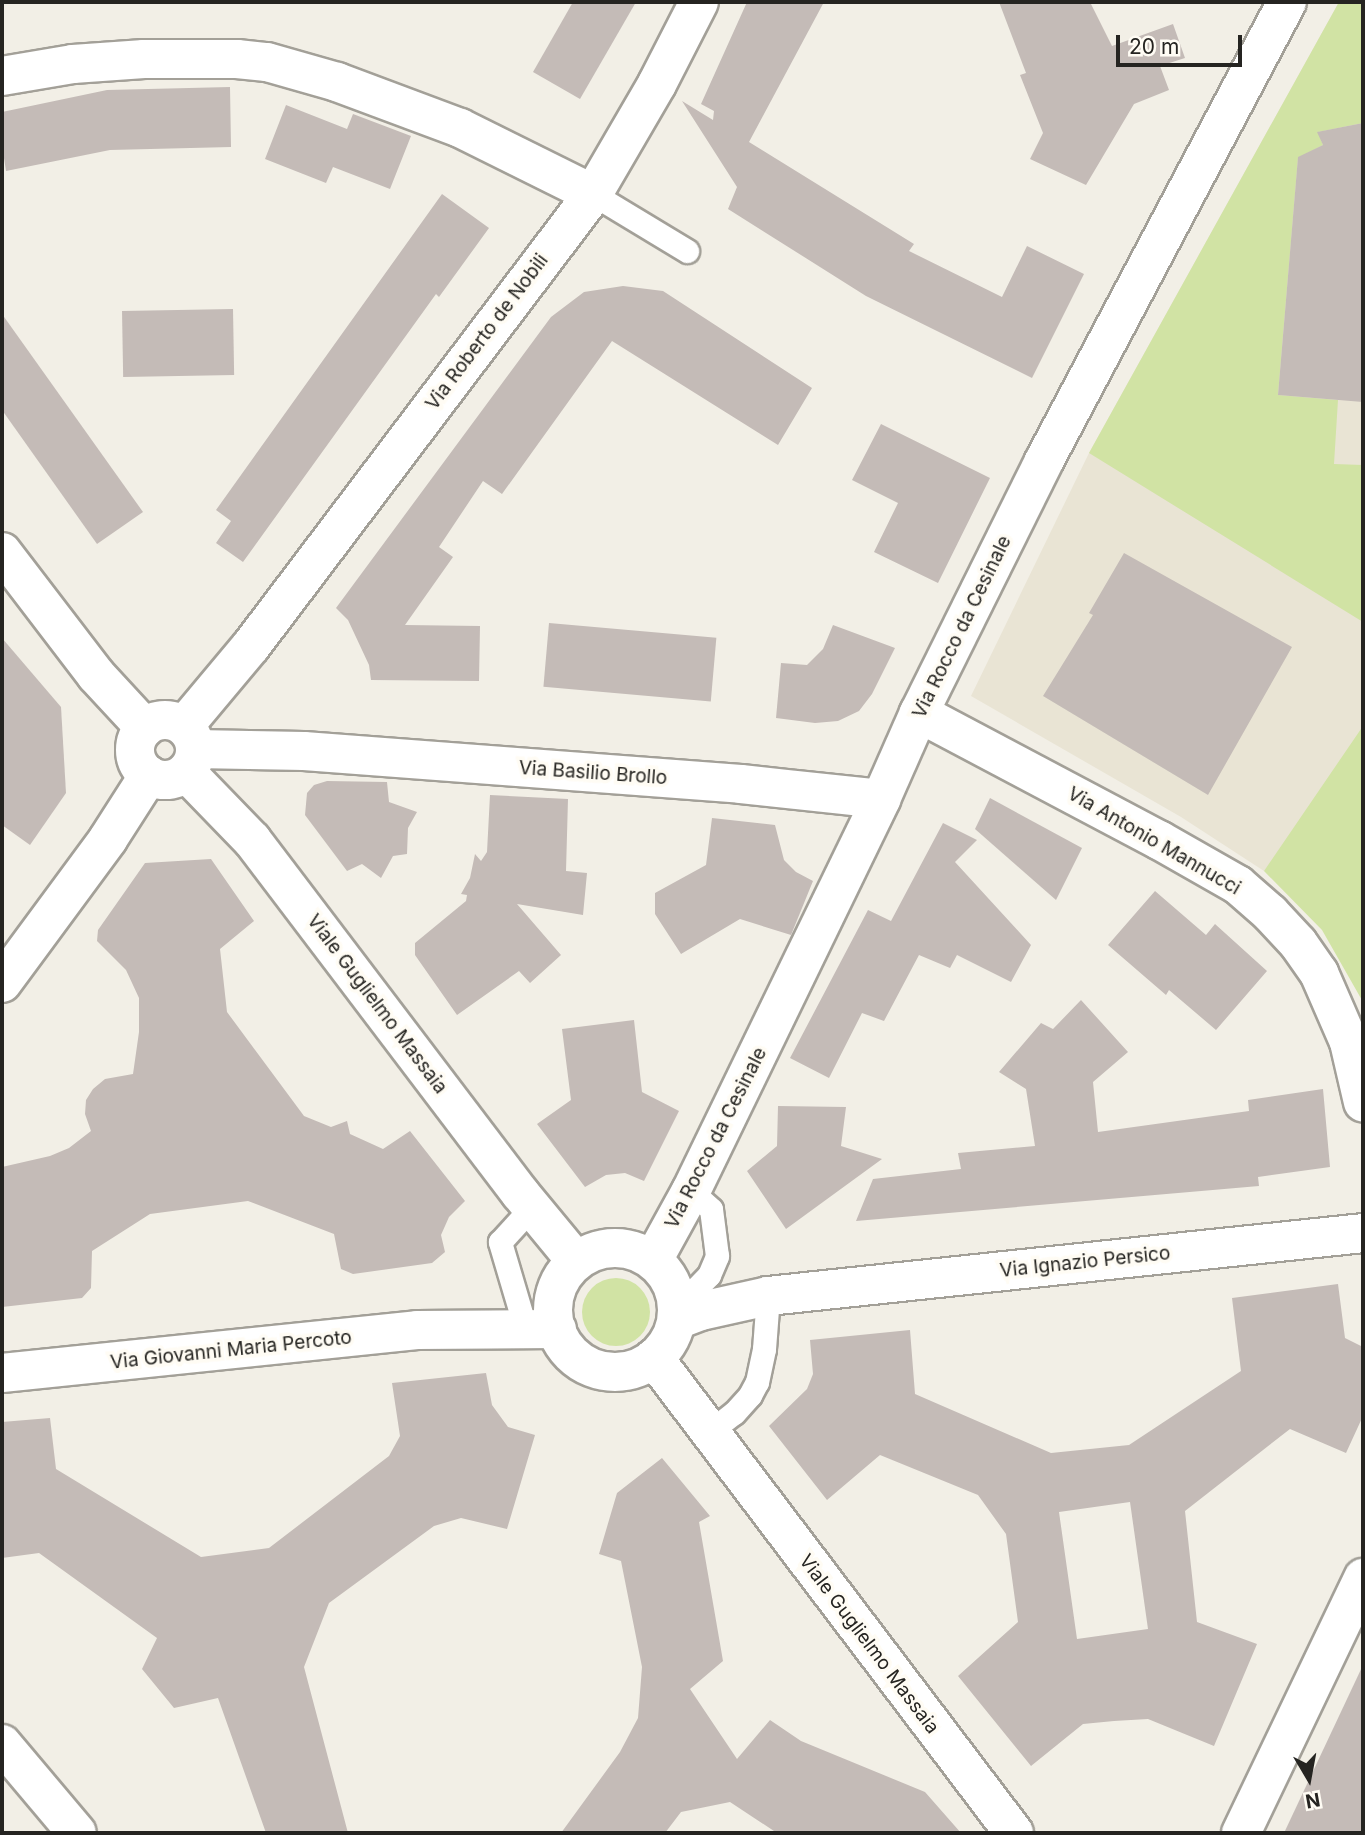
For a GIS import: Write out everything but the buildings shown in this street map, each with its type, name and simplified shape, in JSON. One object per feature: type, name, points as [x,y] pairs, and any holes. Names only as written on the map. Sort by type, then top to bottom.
[{"type":"street","name":"Via Roberto de Nobili","points":[[189,749],[251,646],[593,194],[657,84],[699,2]]},
{"type":"street","name":"Via Rocco da Cesinale","points":[[653,1260],[691,1191],[881,799],[919,713],[1044,461],[1287,2]]},
{"type":"street","points":[[2,76],[73,64],[144,59],[237,59],[267,62],[337,82],[460,128],[593,194]]},
{"type":"street","points":[[2,552],[96,675],[145,728]]},
{"type":"street","name":"Via Antonio Mannucci","points":[[919,713],[1159,840],[1238,885],[1270,913],[1298,943],[1318,973],[1349,1042],[1363,1102]]},
{"type":"street","points":[[164,720],[189,749],[168,780],[149,775],[139,764],[135,749],[145,728],[164,720]]},
{"type":"street","name":"Via Basilio Brollo","points":[[189,749],[304,751],[741,784],[881,799]]},
{"type":"street","name":"Viale Guglielmo Massaia","points":[[189,749],[251,840],[576,1261]]},
{"type":"street","points":[[2,984],[107,839],[149,775]]},
{"type":"street","name":"Via Ignazio Persico","points":[[677,1314],[768,1296],[1363,1234]]},
{"type":"street","points":[[615,1248],[630,1249],[653,1260],[670,1281],[677,1314],[666,1346],[654,1358],[628,1370],[593,1368],[542,1330],[554,1296],[576,1261],[602,1250],[615,1248]]},
{"type":"street","name":"Via Giovanni Maria Percoto","points":[[2,1373],[461,1328],[542,1330]]},
{"type":"street","name":"Viale Guglielmo Massaia","points":[[654,1358],[716,1444],[1014,1833]]},
{"type":"street","points":[[1241,1833],[1363,1578]]},
{"type":"street","points":[[2,1744],[77,1833]]},
{"type":"lane","points":[[593,194],[687,251]]},
{"type":"lane","points":[[677,1314],[709,1275],[717,1256],[711,1209],[691,1191]]},
{"type":"lane","points":[[532,1207],[500,1242],[542,1330]]},
{"type":"lane","points":[[716,1444],[757,1382],[764,1349],[768,1296]]},
{"type":"shaded area","points":[[1339,2],[1363,2],[1363,840],[1264,871],[1181,817],[971,696],[1089,453]]},
{"type":"green space","points":[[1339,2],[1363,2],[1363,123],[1318,132],[1323,145],[1298,158],[1278,395],[1338,400],[1334,464],[1363,465],[1363,622],[1089,453]]},
{"type":"green space","points":[[1363,726],[1363,1002],[1322,930],[1264,871]]},
{"type":"green space","points":[[616,1278],[629,1281],[640,1288],[647,1299],[650,1312],[647,1325],[640,1336],[629,1343],[616,1346],[603,1343],[592,1336],[585,1325],[582,1312],[585,1299],[592,1288],[603,1281]]}]
